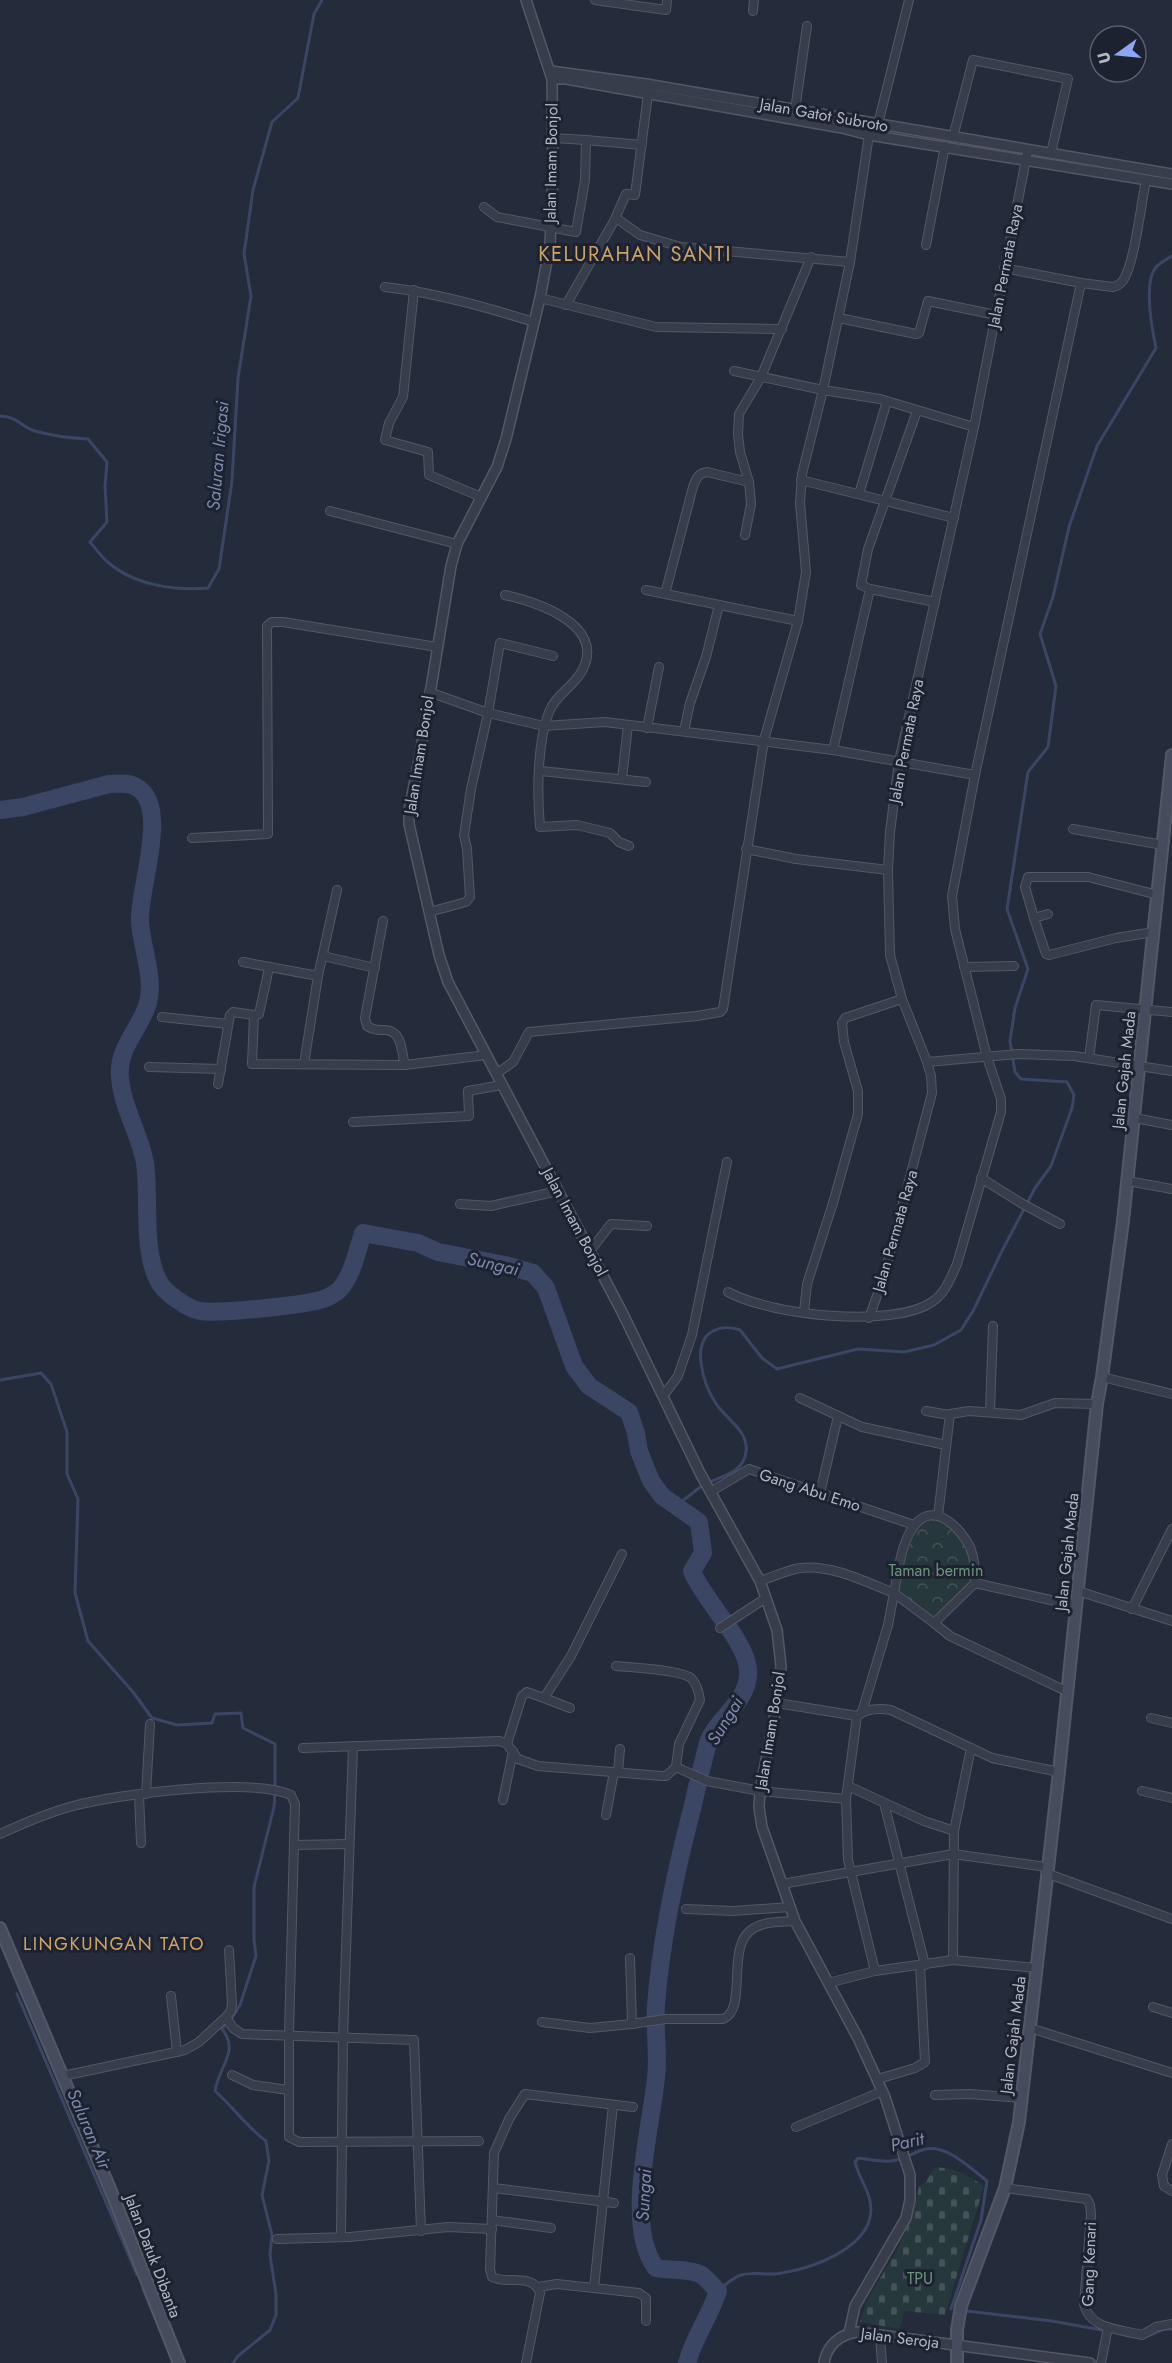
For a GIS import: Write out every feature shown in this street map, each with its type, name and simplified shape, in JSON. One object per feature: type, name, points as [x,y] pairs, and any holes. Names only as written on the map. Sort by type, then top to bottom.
[{"type":"main road","name":"Jalan Gajah Mada","points":[[957,2363],[956,2345],[961,2306],[1005,2188],[1013,2157],[1021,2098],[1059,1772],[1097,1404],[1128,1181],[1172,755]]},
{"type":"main road","name":"Jalan Datuk Dibanta","points":[[0,1928],[118,2207],[179,2363]]},
{"type":"street","points":[[526,0],[551,75]]},
{"type":"street","points":[[595,0],[666,10],[667,0]]},
{"type":"street","points":[[753,11],[754,0]]},
{"type":"street","points":[[496,1074],[513,1062],[529,1032],[697,1016],[722,1011],[764,740],[798,621],[806,572],[800,503],[801,480],[839,318],[869,135],[909,0]]},
{"type":"street","points":[[795,110],[807,26]]},
{"type":"street","points":[[953,137],[973,60],[1068,79],[1052,153]]},
{"type":"street","name":"Jalan Gatot Subroto","points":[[551,75],[842,128],[869,135],[1172,184]]},
{"type":"street","name":"Jalan Gatot Subroto","points":[[551,75],[646,84],[1172,174]]},
{"type":"street","name":"Jalan Imam Bonjol","points":[[551,75],[553,138],[551,228],[540,298],[506,439],[497,467],[457,544],[429,692],[409,810],[409,824],[448,982],[590,1251],[707,1485],[760,1581],[778,1637],[780,1666],[777,1703],[760,1791],[759,1807],[762,1827],[795,1921],[878,2079],[908,2165],[910,2194],[906,2218],[859,2298],[851,2317],[849,2333]]},
{"type":"street","points":[[566,304],[616,218],[626,194],[635,195],[648,94]]},
{"type":"street","points":[[553,138],[642,145]]},
{"type":"street","points":[[484,207],[497,217],[576,232],[585,180],[586,140]]},
{"type":"street","points":[[926,245],[945,146]]},
{"type":"street","name":"Jalan Permata Raya","points":[[869,1317],[884,1276],[931,1100],[932,1083],[927,1062],[892,969],[888,941],[890,832],[899,761],[974,427],[1028,149]]},
{"type":"street","points":[[1004,268],[1081,283],[1118,286],[1130,265],[1146,180]]},
{"type":"street","points":[[616,218],[640,235],[681,247],[850,262]]},
{"type":"street","points":[[745,535],[751,504],[749,482],[740,452],[738,434],[740,414],[761,377],[811,257]]},
{"type":"street","points":[[728,1292],[740,1299],[804,1312],[884,1317],[933,1302],[942,1292],[957,1264],[1001,1105],[964,967],[953,918],[952,896],[975,775],[1081,283]]},
{"type":"street","points":[[385,287],[414,290],[463,300],[534,322]]},
{"type":"street","points":[[414,290],[403,397],[389,423],[385,440],[429,452],[429,475],[481,497]]},
{"type":"street","points":[[540,298],[656,327],[782,329]]},
{"type":"street","points":[[839,318],[916,334],[919,333],[928,301],[996,315]]},
{"type":"street","points":[[734,371],[887,401],[974,427]]},
{"type":"street","points":[[859,494],[887,401]]},
{"type":"street","points":[[917,411],[868,549],[861,585],[870,589],[935,602]]},
{"type":"street","points":[[665,594],[697,478],[707,472],[749,482]]},
{"type":"street","points":[[801,480],[954,518]]},
{"type":"street","points":[[330,511],[457,544]]},
{"type":"street","points":[[833,750],[870,589]]},
{"type":"street","points":[[646,590],[798,621]]},
{"type":"street","points":[[505,595],[548,608],[580,630],[587,656],[583,669],[572,685],[558,696],[552,705],[544,726],[540,827],[577,825],[610,833],[619,842],[629,846]]},
{"type":"street","points":[[684,731],[719,605]]},
{"type":"street","points":[[192,838],[268,834],[267,626],[275,621],[304,624],[437,647]]},
{"type":"street","points":[[429,912],[466,902],[470,897],[464,835],[500,643],[553,656]]},
{"type":"street","points":[[647,728],[659,667]]},
{"type":"street","points":[[429,692],[488,713],[544,726],[592,721],[764,740],[975,775]]},
{"type":"street","points":[[622,779],[628,725]]},
{"type":"street","points":[[541,771],[646,782]]},
{"type":"street","points":[[1073,829],[1163,845]]},
{"type":"street","points":[[746,849],[796,860],[888,870]]},
{"type":"street","points":[[1154,932],[1046,954],[1025,887],[1028,877],[1089,877],[1158,895]]},
{"type":"street","points":[[304,1064],[318,976],[337,890]]},
{"type":"street","points":[[1034,918],[1048,914]]},
{"type":"street","points":[[383,921],[366,1023],[369,1028],[392,1031],[397,1035],[405,1065]]},
{"type":"street","points":[[323,956],[375,968]]},
{"type":"street","points":[[243,962],[318,976]]},
{"type":"street","points":[[964,967],[1014,966]]},
{"type":"street","points":[[218,1084],[230,1015],[234,1012],[254,1015],[260,1012],[269,968]]},
{"type":"street","points":[[804,1312],[807,1284],[858,1114],[858,1091],[844,1042],[842,1023],[845,1018],[902,999]]},
{"type":"street","points":[[1089,1058],[1096,1005],[1172,1012]]},
{"type":"street","points":[[254,1015],[252,1064],[405,1065],[486,1055]]},
{"type":"street","points":[[162,1017],[228,1024]]},
{"type":"street","points":[[927,1062],[1019,1054],[1089,1058],[1172,1071]]},
{"type":"street","points":[[149,1067],[221,1069]]},
{"type":"street","points":[[353,1122],[469,1116],[468,1091],[502,1085]]},
{"type":"street","points":[[1135,1118],[1172,1125]]},
{"type":"street","points":[[664,1395],[678,1376],[692,1335],[727,1162]]},
{"type":"street","points":[[981,1178],[1060,1224]]},
{"type":"street","points":[[1128,1181],[1172,1189]]},
{"type":"street","points":[[460,1204],[491,1206],[558,1191]]},
{"type":"street","points":[[590,1251],[611,1224],[647,1226]]},
{"type":"street","points":[[990,1412],[993,1326]]},
{"type":"street","points":[[1102,1377],[1172,1394]]},
{"type":"street","points":[[800,1398],[862,1427],[946,1445]]},
{"type":"street","points":[[926,1411],[949,1415],[955,1412],[990,1412],[1021,1415],[1055,1403],[1097,1404]]},
{"type":"street","points":[[938,1516],[949,1415]]},
{"type":"street","points":[[820,1493],[838,1416]]},
{"type":"street","name":"Gang Abu Emo","points":[[707,1485],[749,1470],[914,1525]]},
{"type":"street","points":[[875,1971],[850,1874],[846,1836],[846,1799],[860,1714],[888,1624],[908,1538],[914,1525],[927,1515],[950,1520],[970,1546],[975,1563],[975,1583],[934,1623]]},
{"type":"street","points":[[1132,1609],[1172,1529]]},
{"type":"street","points":[[544,1698],[571,1656],[622,1554]]},
{"type":"street","points":[[760,1581],[795,1569],[816,1569],[842,1574],[894,1593],[950,1636],[1066,1691]]},
{"type":"street","points":[[975,1583],[1077,1606]]},
{"type":"street","points":[[1078,1591],[1172,1621]]},
{"type":"street","points":[[720,1628],[766,1598]]},
{"type":"street","points":[[303,1748],[500,1741],[507,1744],[525,1763],[538,1767],[666,1776],[675,1767],[679,1744],[700,1700],[694,1681],[689,1676],[673,1672],[616,1666]]},
{"type":"street","points":[[507,1744],[522,1696],[527,1692],[570,1708]]},
{"type":"street","points":[[777,1703],[860,1714],[877,1708],[891,1710],[1002,1762],[1059,1772]]},
{"type":"street","points":[[1151,1718],[1172,1723]]},
{"type":"street","points":[[141,1843],[142,1794],[150,1724]]},
{"type":"street","points":[[341,2237],[343,2037],[352,1746]]},
{"type":"street","points":[[953,1960],[954,1831],[971,1748]]},
{"type":"street","points":[[606,1815],[620,1749]]},
{"type":"street","points":[[503,1800],[513,1751]]},
{"type":"street","points":[[675,1767],[707,1781],[760,1791],[846,1799]]},
{"type":"street","points":[[848,1786],[924,1821],[954,1831]]},
{"type":"street","points":[[0,1834],[30,1820],[72,1806],[142,1794],[240,1787],[285,1792],[291,1795],[295,1804],[289,2034],[289,2137],[298,2142],[479,2141]]},
{"type":"street","points":[[1142,1791],[1172,1798]]},
{"type":"street","points":[[878,2079],[915,2068],[925,2062],[923,1965],[884,1803]]},
{"type":"street","points":[[294,1845],[349,1844]]},
{"type":"street","points":[[782,1884],[850,1874],[953,1854],[1046,1870],[1172,1919]]},
{"type":"street","points":[[686,1909],[733,1911],[790,1907]]},
{"type":"street","points":[[542,2022],[590,2028],[665,2019],[723,2019],[729,2016],[734,2009],[737,1962],[742,1941],[747,1932],[766,1923],[795,1921]]},
{"type":"street","points":[[63,2076],[177,2052],[199,2042],[231,2011],[230,1950]]},
{"type":"street","points":[[630,1958],[633,2024]]},
{"type":"street","points":[[828,1983],[875,1971],[953,1960],[1036,1968]]},
{"type":"street","points":[[171,1996],[177,2052]]},
{"type":"street","points":[[1153,2007],[1172,2013]]},
{"type":"street","points":[[226,2017],[233,2028],[242,2034],[414,2040],[421,2230]]},
{"type":"street","points":[[1030,2028],[1172,2073]]},
{"type":"street","points":[[232,2075],[253,2085],[288,2090]]},
{"type":"street","points":[[796,2127],[883,2091]]},
{"type":"street","points":[[633,2107],[525,2094],[509,2119],[495,2152],[490,2269],[492,2277],[496,2280],[525,2281],[538,2287],[557,2283],[639,2293],[646,2298],[646,2321]]},
{"type":"street","points":[[935,2095],[970,2094],[1021,2098]]},
{"type":"street","points":[[594,2288],[613,2105]]},
{"type":"street","points":[[1172,2144],[1162,2178],[1164,2186],[1172,2191]]},
{"type":"street","points":[[494,2188],[614,2203]]},
{"type":"street","name":"Gang Kenari","points":[[1005,2188],[1087,2199],[1091,2215],[1084,2304],[1086,2313],[1091,2319],[1107,2330]]},
{"type":"street","points":[[492,2220],[551,2228]]},
{"type":"street","points":[[277,2239],[341,2237],[448,2227],[492,2229]]},
{"type":"street","points":[[526,2363],[540,2293],[538,2287]]},
{"type":"street","points":[[1101,2363],[1107,2330],[1142,2335],[1156,2327],[1172,2324]]},
{"type":"street","name":"Jalan Seroja","points":[[824,2363],[829,2349],[838,2339],[849,2333],[858,2332],[880,2337],[1090,2363]]},
{"type":"street","points":[[880,2337],[882,2363]]},
{"type":"green space","name":"Taman bermin","points":[[929,1519],[938,1519],[952,1527],[962,1539],[970,1555],[973,1570],[966,1588],[934,1619],[898,1589],[905,1556],[920,1523]]},
{"type":"green space","name":"TPU","points":[[935,2167],[961,2173],[984,2186],[945,2315],[904,2311],[900,2329],[860,2322],[870,2296],[906,2231],[919,2186],[925,2183]]},
{"type":"waterway","name":"Saluran Irigasi","points":[[0,416],[11,418],[41,433],[88,439],[107,462],[105,486],[107,522],[90,542],[106,561],[131,577],[156,585],[208,588],[219,569],[232,481],[238,378],[251,296],[244,254],[253,190],[272,122],[298,98],[314,14],[322,0]]},
{"type":"waterway","points":[[709,1482],[727,1475],[741,1464],[746,1452],[746,1444],[740,1431],[719,1408],[703,1375],[701,1354],[706,1337],[720,1328],[740,1330],[762,1358],[777,1369],[858,1349],[904,1352],[934,1345],[961,1330],[973,1311],[1035,1188],[1051,1166],[1072,1108],[1074,1095],[1067,1082],[1021,1079],[1015,1072],[1010,1041],[1015,1008],[1028,969],[1007,909],[1028,772],[1048,747],[1056,686],[1040,634],[1053,597],[1069,527],[1097,446],[1156,348],[1152,330],[1150,284],[1156,267],[1172,256]]},
{"type":"waterway","name":"Sungai","points":[[0,810],[23,807],[109,784],[123,784],[136,787],[146,797],[151,811],[152,829],[140,921],[149,974],[149,996],[147,1006],[122,1057],[120,1077],[124,1099],[145,1163],[150,1253],[158,1280],[165,1290],[195,1310],[210,1312],[317,1301],[331,1296],[343,1286],[354,1264],[363,1233],[418,1243],[438,1252],[533,1273],[546,1288],[574,1366],[589,1386],[629,1412],[639,1451],[651,1481],[662,1496],[699,1522],[703,1553],[692,1571],[705,1595],[740,1645],[748,1669],[744,1691],[708,1743],[670,1907],[661,1956],[656,2005],[657,2069],[642,2176],[642,2228],[647,2250],[656,2268],[700,2274],[718,2291],[687,2363]]},
{"type":"waterway","points":[[0,1380],[41,1373],[51,1384],[67,1432],[67,1474],[78,1499],[75,1593],[88,1641],[133,1692],[152,1718],[177,1725],[212,1723],[215,1714],[241,1713],[243,1728],[275,1744],[275,1786]]},
{"type":"waterway","points":[[677,1505],[703,1485]]},
{"type":"waterway","points":[[232,2018],[240,2005],[256,1956],[254,1887],[274,1807],[275,1794]]},
{"type":"waterway","name":"Saluran Air","points":[[17,1994],[137,2275]]},
{"type":"waterway","points":[[225,2025],[222,2029],[227,2037],[229,2052],[215,2091],[266,2141],[269,2161],[262,2195],[272,2235],[270,2255],[276,2294],[276,2315],[270,2330],[238,2356],[233,2363]]},
{"type":"waterway","name":"Parit","points":[[718,2291],[741,2275],[777,2274],[809,2266],[838,2254],[861,2235],[868,2223],[871,2210],[869,2197],[855,2162],[858,2158],[891,2161],[931,2149],[957,2158],[987,2181],[981,2220],[951,2309]]},
{"type":"waterway","name":"Saluran Air","points":[[143,2289],[171,2357]]},
{"type":"waterway","name":"Parit","points":[[966,2311],[1052,2321],[1107,2331]]},
{"type":"waterway","name":"Parit","points":[[1143,2338],[1164,2329],[1172,2329]]},
{"type":"district","name":"KELURAHAN SANTI","points":[[635,254]]},
{"type":"district","name":"LINGKUNGAN TATO","points":[[114,1944]]}]
